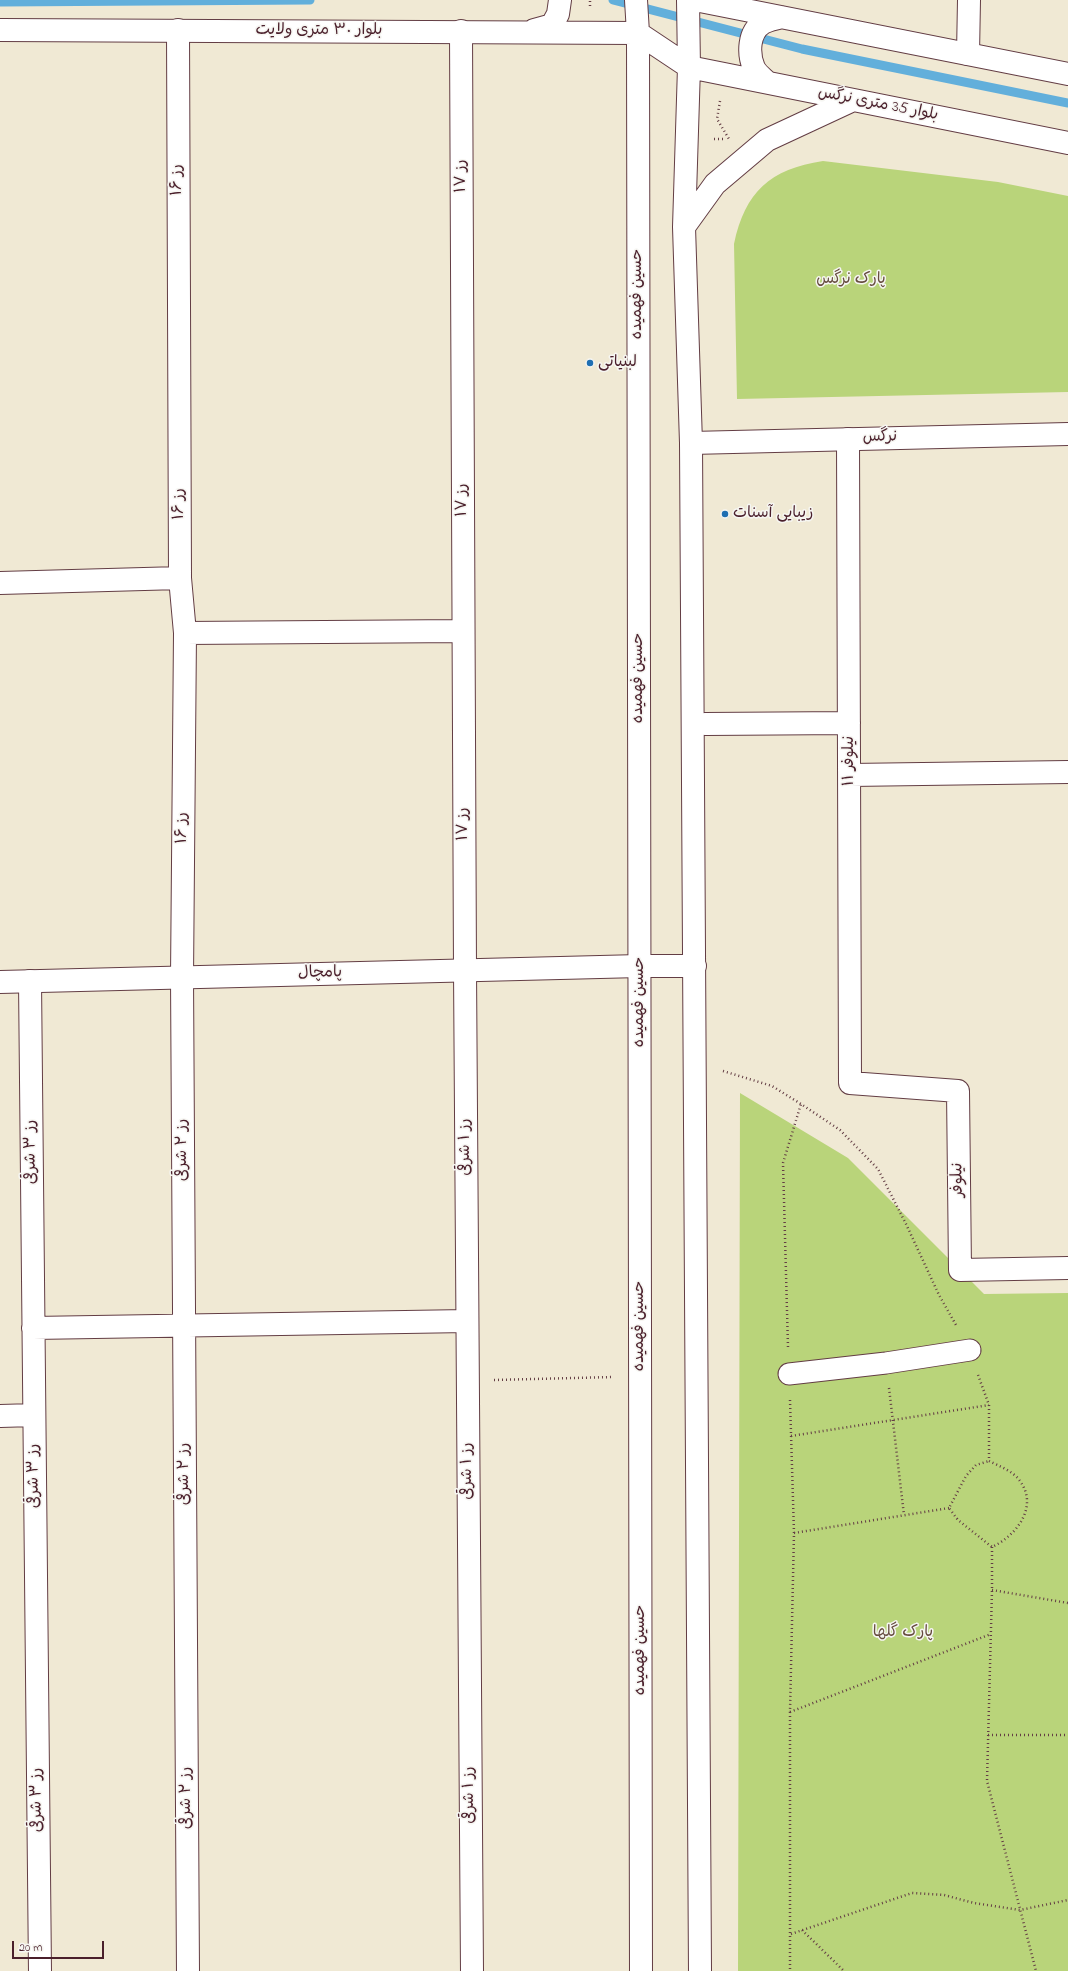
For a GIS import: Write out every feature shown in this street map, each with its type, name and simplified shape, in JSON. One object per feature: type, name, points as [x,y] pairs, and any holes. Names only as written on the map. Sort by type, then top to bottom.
[{"type":"street","points":[[531,31],[552,25],[558,14],[560,0]]},
{"type":"street","name":"حسین فهمیده","points":[[636,0],[638,33],[641,1971]]},
{"type":"street","points":[[688,0],[689,67],[684,227],[691,443],[700,1971]]},
{"type":"street","points":[[695,0],[1068,74]]},
{"type":"street","points":[[968,54],[969,0]]},
{"type":"street","points":[[767,82],[755,70],[751,57],[751,43],[754,32],[762,24],[781,17]]},
{"type":"street","name":"بلوار ۳۰ متری ولایت","points":[[0,30],[531,31],[638,33]]},
{"type":"street","name":"رز ۱۶","points":[[178,30],[180,578],[184,633],[182,977]]},
{"type":"street","name":"رز ۱۷","points":[[462,31],[465,970]]},
{"type":"street","points":[[638,33],[689,67]]},
{"type":"street","name":"بلوار 35 متری نرگس","points":[[689,67],[1068,143]]},
{"type":"street","points":[[684,227],[715,184],[767,140],[854,100]]},
{"type":"street","name":"نرگس","points":[[691,443],[1068,434]]},
{"type":"street","name":"نیلوفر ۱۱","points":[[848,439],[850,1082]]},
{"type":"street","points":[[0,583],[180,578]]},
{"type":"street","points":[[184,633],[463,631]]},
{"type":"street","points":[[705,724],[849,723]]},
{"type":"street","points":[[850,775],[1068,772]]},
{"type":"street","name":"پامچال","points":[[0,982],[465,970],[695,966]]},
{"type":"street","name":"رز ۱ شرقی","points":[[465,970],[472,1971]]},
{"type":"street","name":"رز ۲ شرقی","points":[[182,977],[188,1971]]},
{"type":"street","name":"رز ۳ شرقی","points":[[30,981],[40,1971]]},
{"type":"street","name":"نیلوفر","points":[[850,1082],[958,1091],[960,1270],[1068,1268]]},
{"type":"street","points":[[33,1328],[467,1320]]},
{"type":"street","points":[[789,1374],[886,1363],[970,1350]]},
{"type":"street","points":[[0,1416],[34,1415]]},
{"type":"path","points":[[723,1070],[772,1086],[801,1104],[840,1130],[878,1169],[940,1295],[970,1350],[989,1405],[988,1461]]},
{"type":"path","points":[[790,1971],[790,1712],[794,1533],[783,1163],[801,1104]]},
{"type":"path","points":[[886,1363],[904,1515]]},
{"type":"path","points":[[468,1381],[640,1376]]},
{"type":"path","points":[[791,1436],[989,1405]]},
{"type":"path","points":[[949,1508],[966,1476],[976,1465],[988,1461],[1004,1468],[1019,1480],[1027,1494],[1027,1512],[1005,1541],[992,1548]]},
{"type":"path","points":[[794,1533],[949,1508]]},
{"type":"path","points":[[949,1508],[958,1520],[992,1548]]},
{"type":"path","points":[[992,1548],[991,1634],[986,1781],[1036,1971]]},
{"type":"path","points":[[992,1590],[1068,1603]]},
{"type":"path","points":[[790,1712],[991,1634]]},
{"type":"path","points":[[988,1735],[1068,1735]]},
{"type":"path","points":[[791,1934],[912,1893],[944,1895],[974,1903],[1020,1910],[1068,1900]]},
{"type":"path","points":[[802,1930],[844,1971]]},
{"type":"green space","name":"پارک نرگس","points":[[823,161],[998,182],[1068,196],[1068,392],[737,399],[734,244],[739,226],[745,210],[753,197],[774,177],[788,170]]},
{"type":"green space","name":"پارک گلها","points":[[740,1093],[848,1158],[984,1294],[1068,1293],[1068,1971],[738,1971]]},
{"type":"waterway","points":[[0,2],[310,0]]},
{"type":"waterway","points":[[613,0],[802,49],[1068,103]]},
{"type":"place","name":"لبنیاتی","points":[[590,363]]},
{"type":"place","name":"زیبایی آسنات","points":[[725,514]]}]
